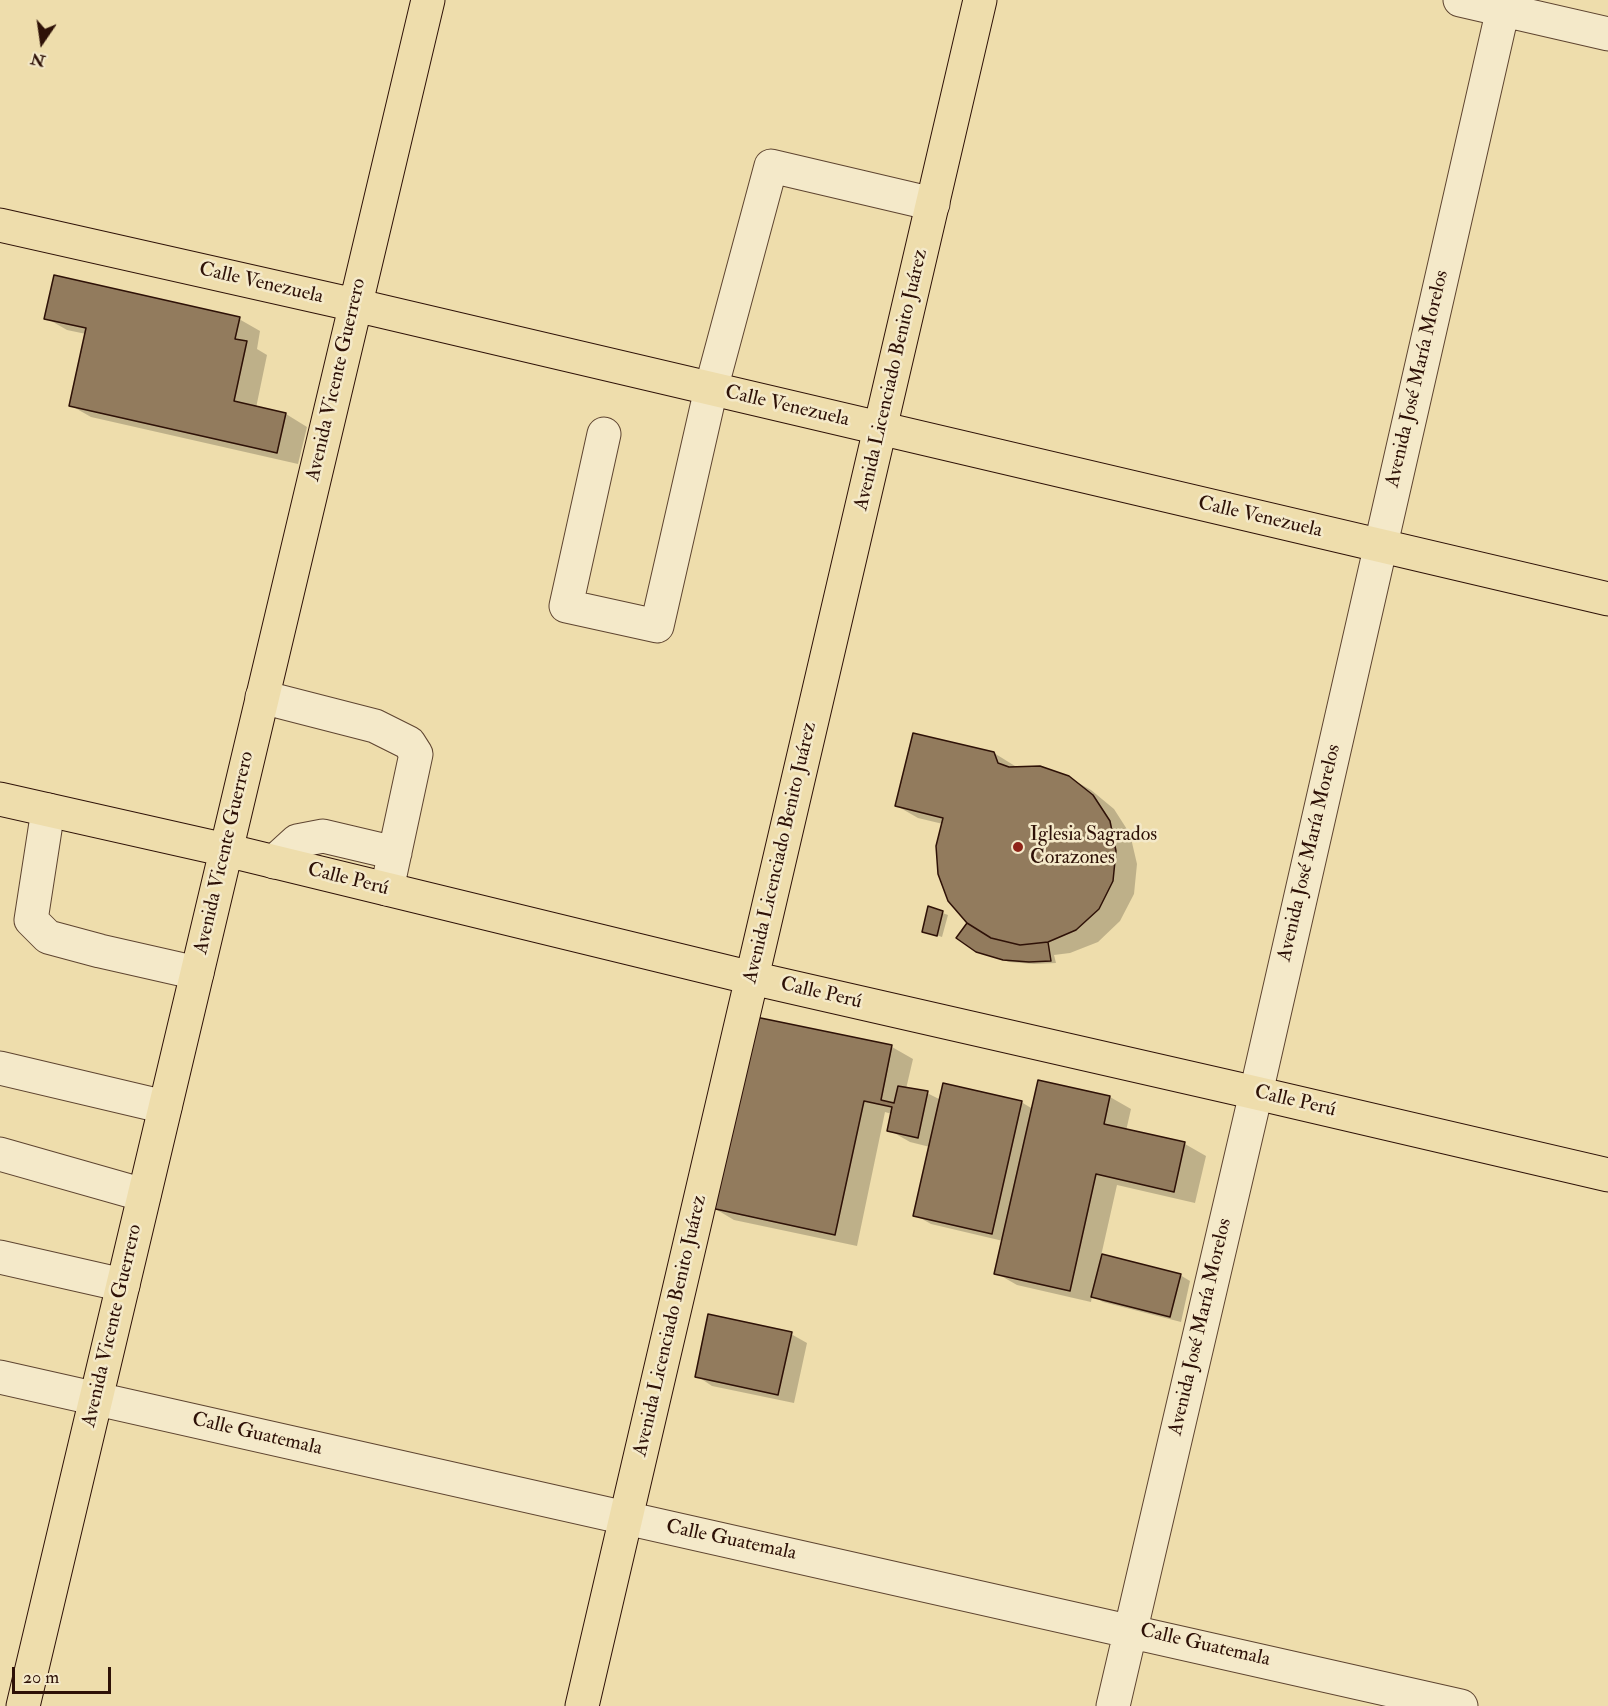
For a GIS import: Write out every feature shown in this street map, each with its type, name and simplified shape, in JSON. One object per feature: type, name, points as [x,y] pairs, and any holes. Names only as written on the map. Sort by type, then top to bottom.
[{"type":"main road","name":"Avenida Vicente Guerrero","points":[[23,1706],[428,0]]},
{"type":"main road","name":"Avenida Licenciado Benito Juárez","points":[[582,1706],[980,0]]},
{"type":"main road","name":"Calle Venezuela","points":[[0,225],[355,305],[1608,599]]},
{"type":"main road","name":"Calle Perú","points":[[0,799],[226,850],[752,978],[1608,1175]]},
{"type":"street","points":[[1460,0],[1504,5],[1608,34]]},
{"type":"street","name":"Avenida José María Morelos","points":[[1113,1706],[1256,1093],[1504,5]]},
{"type":"street","points":[[604,434],[566,606],[657,626],[711,389],[771,166],[933,204]]},
{"type":"street","points":[[262,698],[375,726],[409,743],[416,754],[387,889]]},
{"type":"street","points":[[48,810],[31,921],[48,937],[197,973]]},
{"type":"street","points":[[274,862],[297,841],[323,836],[395,853]]},
{"type":"street","points":[[0,1068],[165,1107]]},
{"type":"street","points":[[0,1154],[144,1195]]},
{"type":"street","points":[[0,1257],[123,1285]]},
{"type":"street","name":"Calle Guatemala","points":[[0,1377],[1131,1629],[1461,1706]]},
{"type":"building","points":[[54,275],[240,317],[235,339],[247,341],[234,401],[286,413],[277,453],[69,406],[86,328],[44,319]]},
{"type":"building","points":[[913,733],[994,752],[998,763],[1009,767],[1040,766],[1069,776],[1093,795],[1110,821],[1116,851],[1113,881],[1099,909],[1076,930],[1048,942],[1020,945],[991,938],[967,923],[948,901],[938,874],[936,846],[943,818],[895,806]]},
{"type":"building","points":[[928,906],[943,911],[937,936],[922,932]]},
{"type":"building","points":[[967,923],[991,938],[1020,945],[1048,942],[1051,961],[1003,960],[976,952],[956,938]]},
{"type":"building","points":[[751,1016],[892,1045],[881,1100],[894,1103],[898,1086],[928,1091],[918,1138],[887,1131],[892,1107],[864,1101],[835,1235],[711,1208]]},
{"type":"building","points":[[1038,1080],[1110,1096],[1104,1124],[1185,1142],[1174,1192],[1096,1174],[1070,1291],[994,1274]]},
{"type":"building","points":[[943,1083],[1022,1101],[992,1234],[913,1216]]},
{"type":"building","points":[[1102,1254],[1181,1274],[1170,1317],[1091,1297]]},
{"type":"building","points":[[708,1314],[792,1332],[778,1395],[695,1377]]},
{"type":"place","name":"Iglesia Sagrados Corazones","points":[[1018,847]]}]
